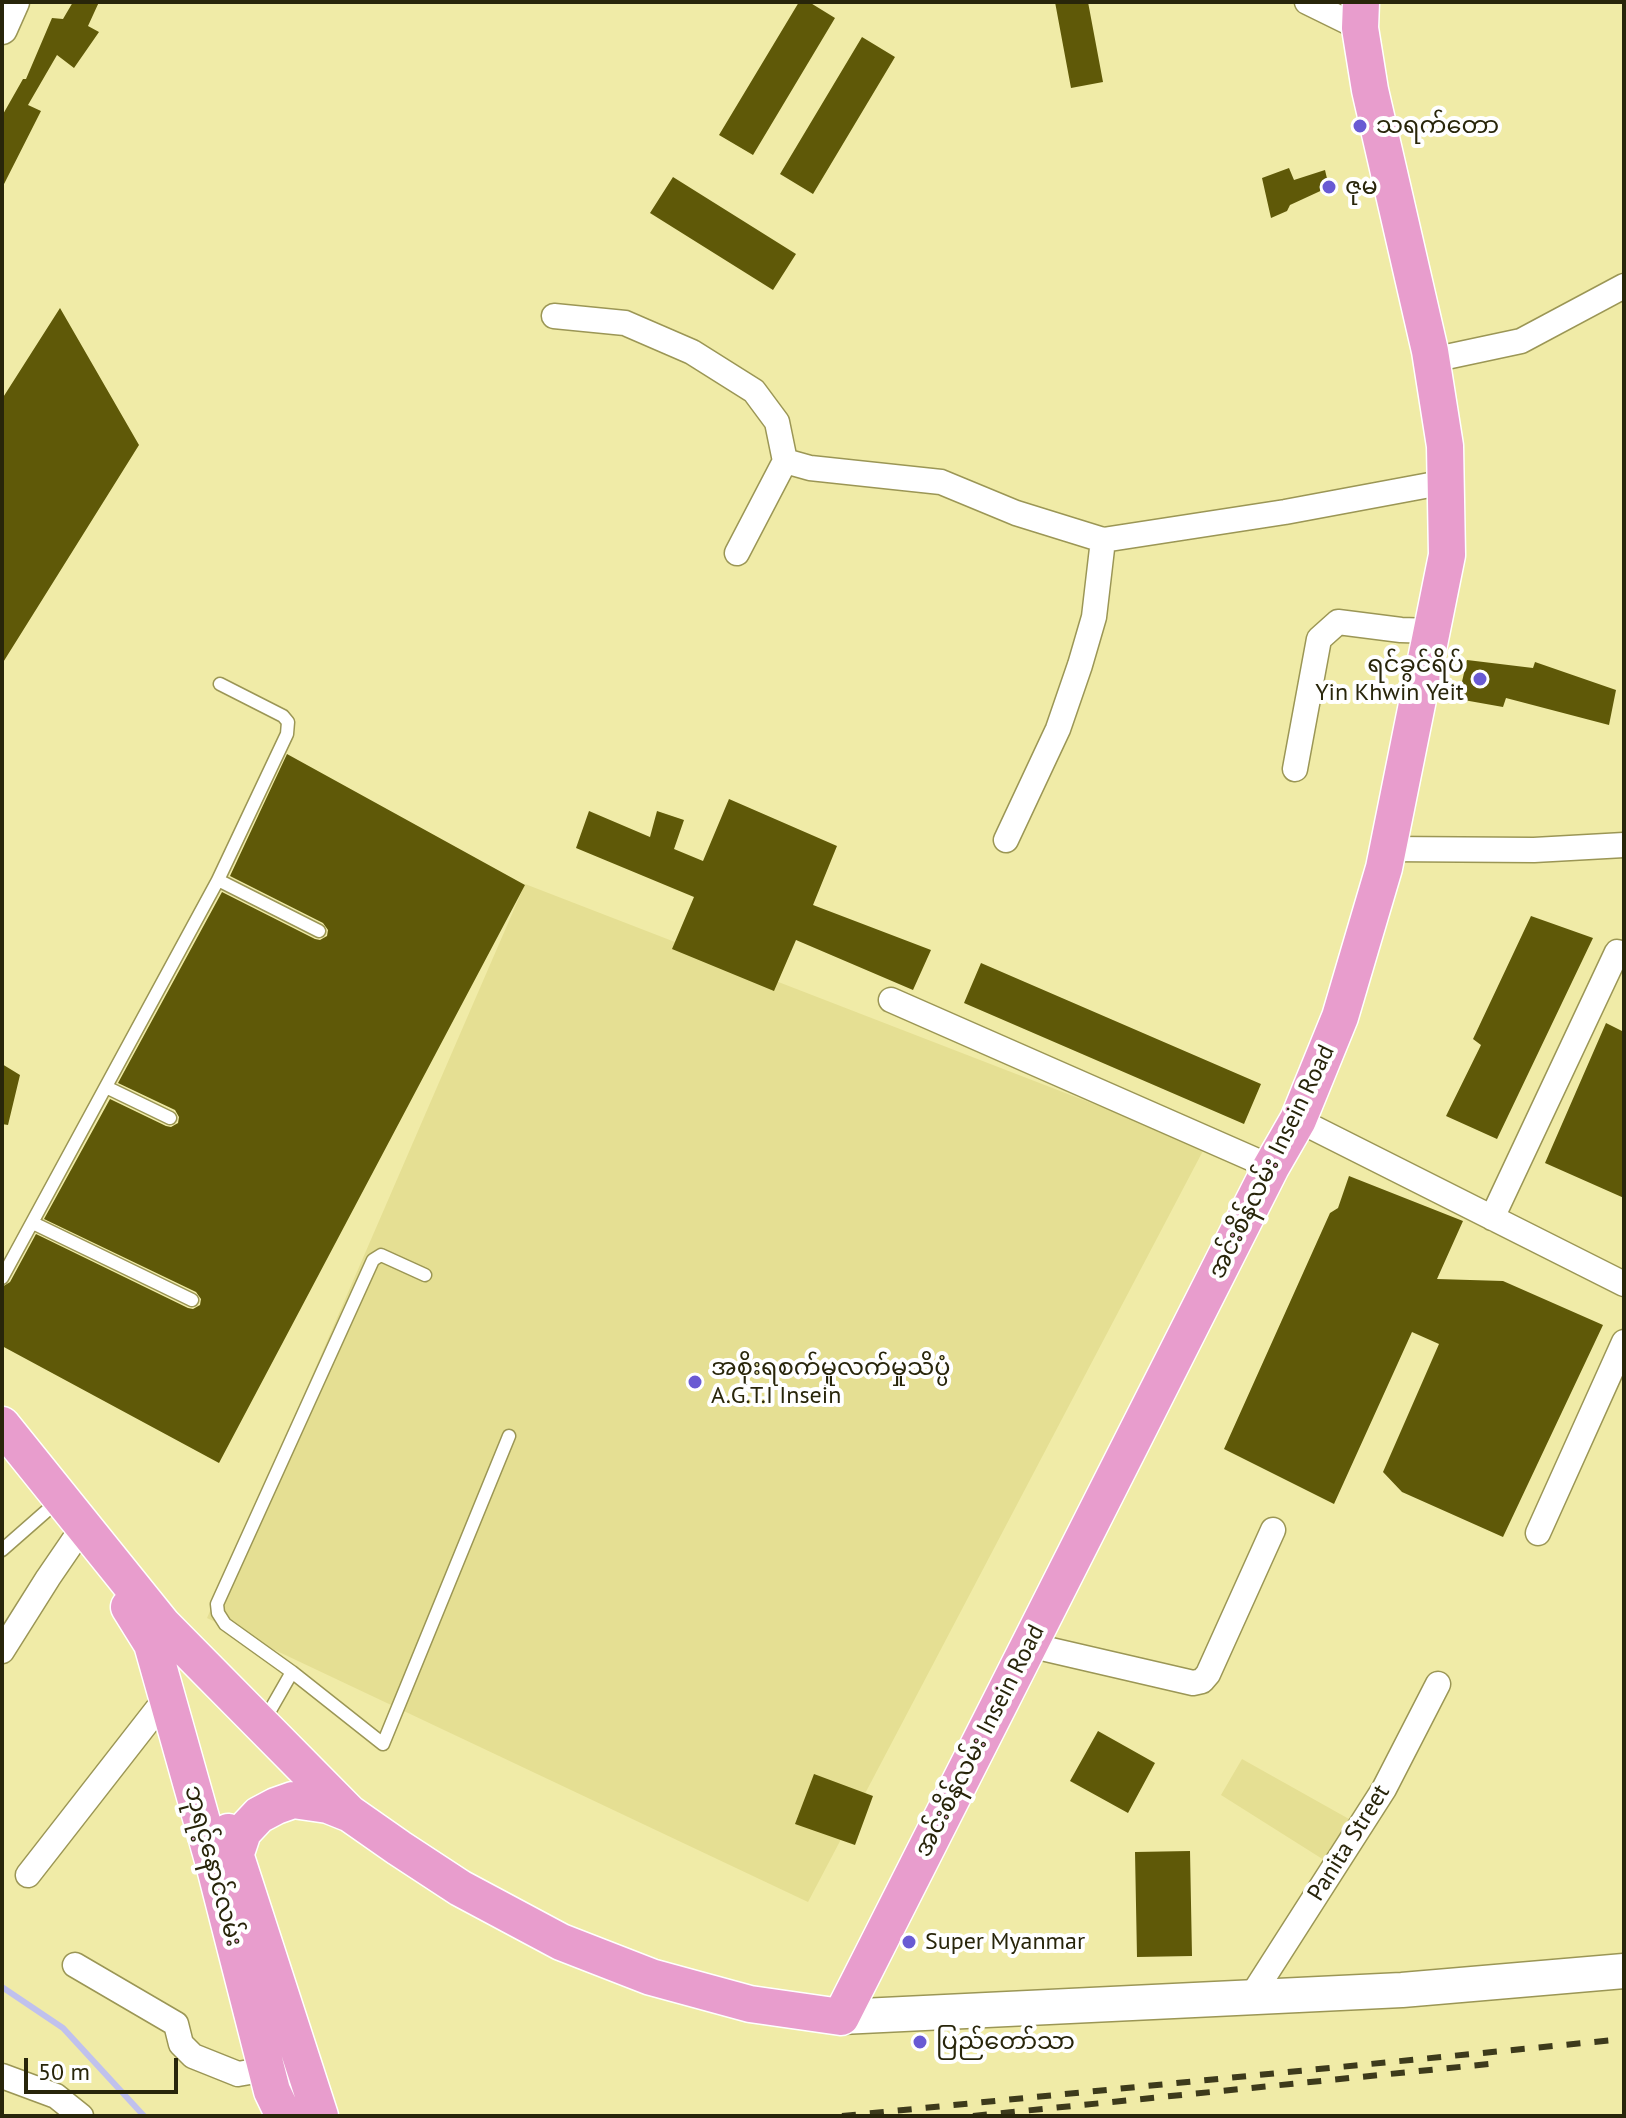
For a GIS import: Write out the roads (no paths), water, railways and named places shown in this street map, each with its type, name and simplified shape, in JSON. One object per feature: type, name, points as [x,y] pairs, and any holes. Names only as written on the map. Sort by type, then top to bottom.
[{"type":"main road","name":"အင်းစိန်လမ်း Insein Road","points":[[841,2017],[1271,1167],[1298,1120],[1340,1017],[1387,849],[1447,555],[1445,446],[1432,360],[1370,90],[1360,15]]},
{"type":"main road","points":[[2,1425],[56,1504],[151,1622],[263,1724],[349,1813],[460,1888],[561,1942],[651,1977],[750,2004],[841,2017],[1402,1990],[1624,1971]]},
{"type":"main road","points":[[2,1455],[56,1504]]},
{"type":"main road","name":"ဘုရင့်နောင်လမ်း","points":[[151,1622],[152,1644],[166,1698],[214,1864],[272,2091],[284,2116]]},
{"type":"main road","name":"ဘုရင့်နောင်လမ်း","points":[[151,1622],[235,1856],[320,2116]]},
{"type":"main road","points":[[235,1856],[243,1832],[259,1815],[276,1806],[293,1800],[307,1801],[349,1813]]},
{"type":"street","points":[[2,29],[14,2]]},
{"type":"street","points":[[1307,2],[1360,15]]},
{"type":"street","points":[[1432,360],[1521,341],[1624,286]]},
{"type":"street","points":[[554,316],[625,323],[704,360],[754,391],[777,422],[785,461],[737,553]]},
{"type":"street","points":[[785,461],[810,468],[941,482],[1016,513],[1103,540],[1285,512],[1446,482]]},
{"type":"street","points":[[1006,840],[1058,729],[1080,665],[1094,617],[1103,540]]},
{"type":"street","points":[[1295,769],[1319,639],[1338,622],[1432,631]]},
{"type":"street","points":[[1387,849],[1534,850],[1624,845]]},
{"type":"street","points":[[1492,1218],[1617,952],[1624,954]]},
{"type":"street","points":[[891,1000],[1271,1167]]},
{"type":"street","points":[[1298,1120],[1624,1284]]},
{"type":"street","points":[[1538,1533],[1624,1342]]},
{"type":"street","points":[[1029,1645],[1193,1683],[1202,1681],[1208,1674],[1273,1530]]},
{"type":"street","points":[[2,1651],[81,1535]]},
{"type":"street","name":"Panita Street","points":[[1251,1997],[1384,1789],[1438,1684]]},
{"type":"street","points":[[28,1875],[166,1698]]},
{"type":"street","points":[[75,1965],[176,2024],[181,2044],[193,2056],[238,2074],[267,2069]]},
{"type":"street","points":[[2,2076],[56,2096],[81,2116]]},
{"type":"lane","points":[[2,1278],[218,880],[287,734],[288,722],[283,716],[220,684]]},
{"type":"lane","points":[[218,880],[319,931]]},
{"type":"lane","points":[[106,1087],[170,1118]]},
{"type":"lane","points":[[33,1223],[192,1300]]},
{"type":"lane","points":[[425,1275],[381,1255],[373,1260],[217,1604],[218,1613],[225,1624],[383,1744],[509,1436]]},
{"type":"lane","points":[[2,1550],[56,1504]]},
{"type":"lane","points":[[263,1724],[292,1672]]},
{"type":"waterway","points":[[2,1987],[63,2028],[144,2116]]},
{"type":"railway","points":[[842,2116],[1624,2039]]},
{"type":"railway","points":[[973,2116],[1489,2064]]},
{"type":"place","name":"သရက်တော","points":[[1360,126]]},
{"type":"place","name":"ဇုမ","points":[[1329,187]]},
{"type":"place","name":"ရင်ခွင်ရိပ် Yin Khwin Yeit","points":[[1480,679]]},
{"type":"place","name":"အစိုးရစက်မှုလက်မှုသိပ္ပံ A.G.T.I Insein","points":[[695,1382]]},
{"type":"place","name":"Super Myanmar","points":[[909,1942]]},
{"type":"place","name":"ပြည်တော်သာ","points":[[920,2042]]}]
